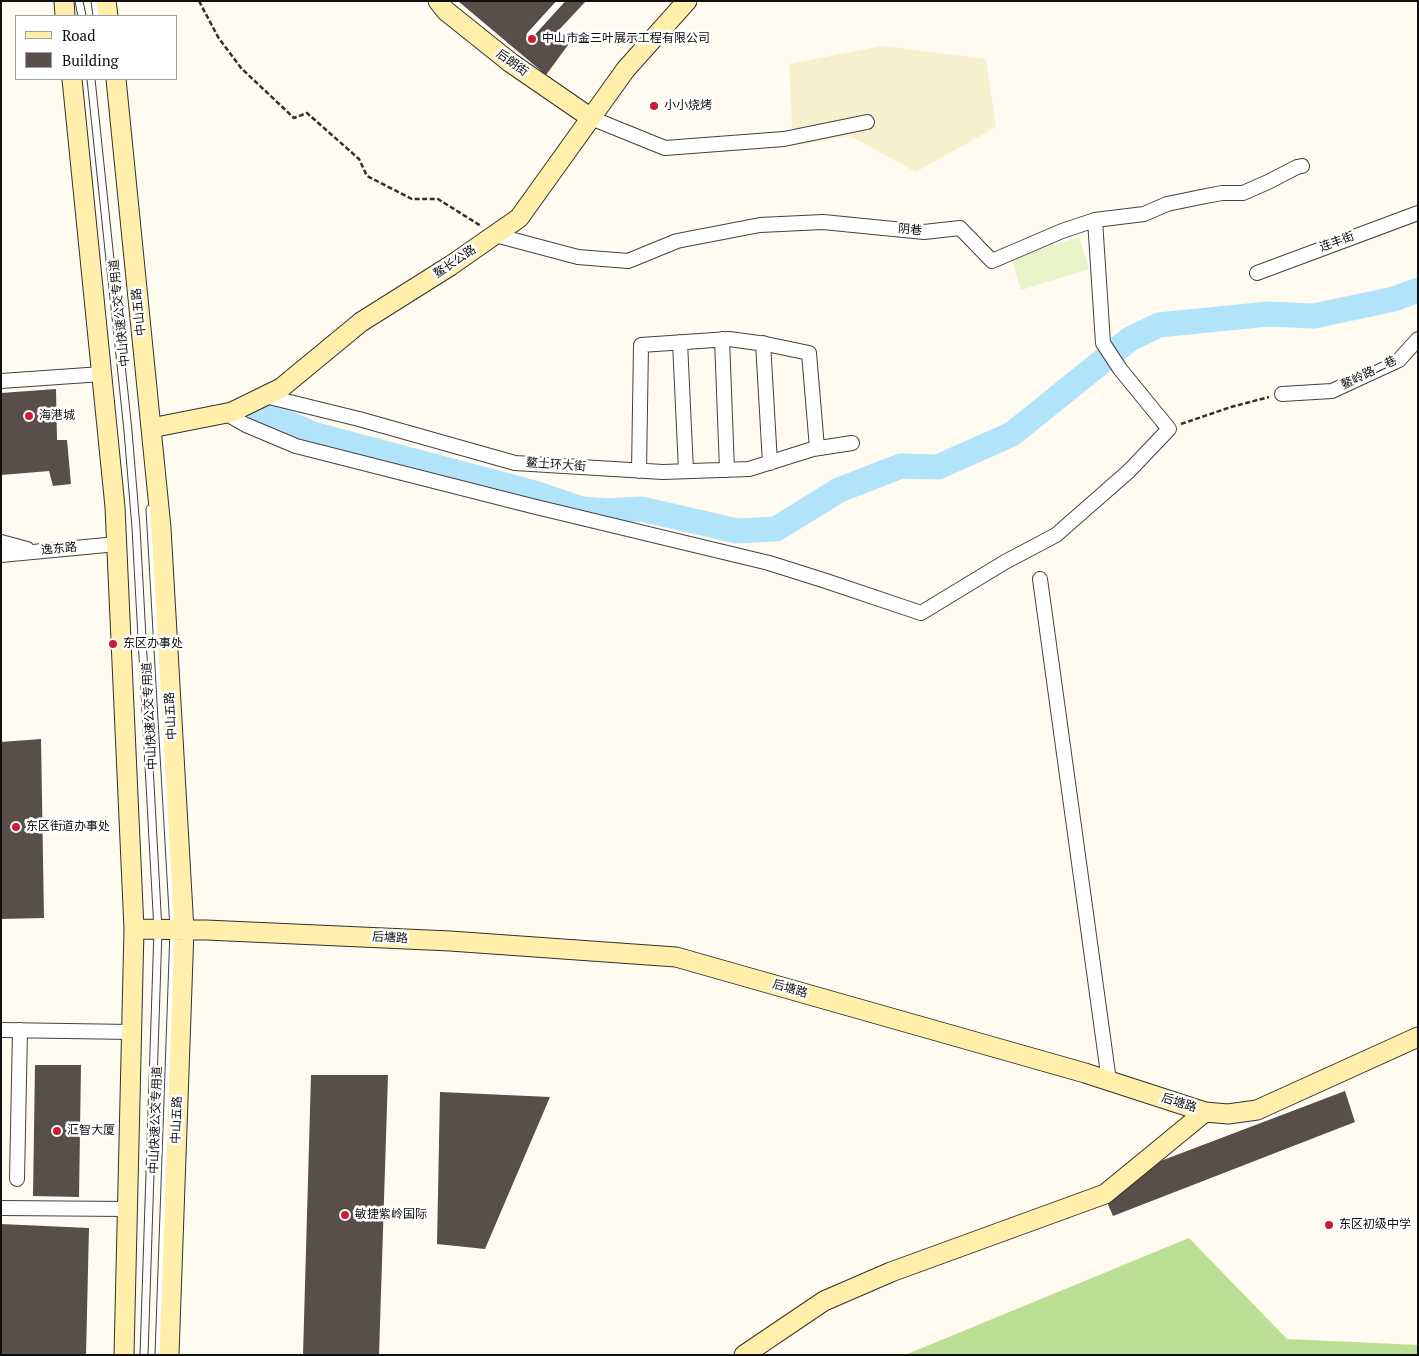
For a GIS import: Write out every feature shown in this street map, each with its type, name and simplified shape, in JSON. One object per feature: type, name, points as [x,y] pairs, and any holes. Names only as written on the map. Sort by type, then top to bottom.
[{"type":"street","points":[[64,1],[65,15]]},
{"type":"street","points":[[106,1],[108,15]]},
{"type":"street","name":"后朗街","points":[[438,1],[446,12],[511,63],[591,118]]},
{"type":"street","name":"鳌长公路","points":[[151,428],[232,412],[281,388],[361,322],[450,266],[519,218],[626,69],[687,1]]},
{"type":"street","points":[[72,80],[115,507],[134,929],[124,1355]]},
{"type":"street","name":"中山五路","points":[[116,80],[161,528],[172,930],[169,1355]]},
{"type":"street","points":[[591,118],[664,148],[784,139],[867,122]]},
{"type":"street","name":"阴巷","points":[[495,235],[578,257],[628,261],[677,241],[760,225],[823,222],[924,232],[960,228],[992,261],[1062,231],[1095,220],[1144,214],[1167,204],[1222,193],[1243,193],[1302,166]]},
{"type":"street","name":"连丰街","points":[[1257,273],[1418,213]]},
{"type":"street","points":[[225,413],[246,425],[296,446],[532,506],[769,563],[921,613],[1005,562],[1056,535],[1129,472],[1169,429],[1116,363],[1103,343],[1095,220]]},
{"type":"street","points":[[639,471],[641,345],[729,339],[762,343],[809,353],[817,448]]},
{"type":"street","name":"鳌岭路二巷","points":[[1282,394],[1332,391],[1399,360],[1418,339]]},
{"type":"street","points":[[722,340],[727,470]]},
{"type":"street","points":[[680,342],[686,471]]},
{"type":"street","points":[[762,343],[770,463]]},
{"type":"street","points":[[1,380],[102,374]]},
{"type":"street","name":"鳌土环大街","points":[[265,396],[358,419],[515,463],[639,471],[749,469],[817,448],[852,443]]},
{"type":"street","points":[[1,542],[33,551]]},
{"type":"street","name":"逸东路","points":[[1,555],[117,544]]},
{"type":"street","points":[[1040,579],[1109,1081]]},
{"type":"street","name":"后塘路","points":[[134,929],[450,941],[676,957],[1109,1081],[1205,1112],[1228,1114],[1257,1110],[1418,1037]]},
{"type":"street","points":[[1,1030],[132,1032]]},
{"type":"street","points":[[17,1179],[20,1030]]},
{"type":"street","points":[[744,1355],[824,1301],[890,1272],[1105,1194],[1205,1112]]},
{"type":"street","points":[[1,1208],[128,1209]]},
{"type":"lane","points":[[80,1],[82,15]]},
{"type":"lane","points":[[95,1],[97,15]]},
{"type":"lane","points":[[530,35],[561,1]]},
{"type":"lane","name":"中山快速公交专用道","points":[[91,80],[125,402],[172,930],[144,1355]]},
{"type":"lane","name":"中山快速公交专用道","points":[[149,498],[172,930],[159,1355]]},
{"type":"path","points":[[199,1],[218,37],[241,68],[294,118],[307,113],[359,159],[367,176],[412,199],[438,199],[495,235]]},
{"type":"path","points":[[1169,429],[1231,407],[1282,394]]},
{"type":"shaded area","points":[[882,46],[986,59],[996,127],[916,172],[850,136],[793,146],[789,64]]},
{"type":"green space","points":[[1079,237],[1089,269],[1021,290],[1011,258]]},
{"type":"green space","points":[[1189,1238],[1287,1339],[1418,1345],[1418,1355],[905,1355]]},
{"type":"building","name":"中山市金三叶展示工程有限公司","points":[[458,1],[586,1],[557,32],[568,45],[546,75]]},
{"type":"building","name":"海港城","points":[[56,389],[57,440],[67,440],[71,484],[53,486],[49,471],[1,475],[1,393]]},
{"type":"building","points":[[41,739],[44,918],[1,919],[1,742]]},
{"type":"building","name":"汇智大厦","points":[[35,1065],[81,1065],[79,1197],[33,1196]]},
{"type":"building","name":"敏捷紫岭国际","points":[[311,1075],[388,1075],[379,1355],[303,1355]]},
{"type":"building","points":[[1345,1091],[1355,1122],[1113,1216],[1106,1200],[1158,1162]]},
{"type":"building","points":[[440,1092],[550,1097],[485,1249],[437,1244]]},
{"type":"building","points":[[1,1224],[89,1228],[86,1355],[1,1355]]},
{"type":"waterway","points":[[260,411],[313,434],[535,493],[582,509],[606,511],[641,509],[737,531],[776,529],[839,490],[901,466],[938,467],[1012,434],[1130,339],[1159,325],[1268,314],[1314,316],[1394,299],[1418,290]]},
{"type":"place","name":"中山市金三叶展示工程有限公司","points":[[532,39]]},
{"type":"place","name":"小小烧烤","points":[[654,106]]},
{"type":"place","name":"海港城","points":[[29,416]]},
{"type":"place","name":"东区办事处","points":[[113,644]]},
{"type":"place","name":"东区街道办事处","points":[[16,827]]},
{"type":"place","name":"汇智大厦","points":[[57,1131]]},
{"type":"place","name":"敏捷紫岭国际","points":[[345,1215]]},
{"type":"place","name":"东区初级中学","points":[[1329,1225]]}]
